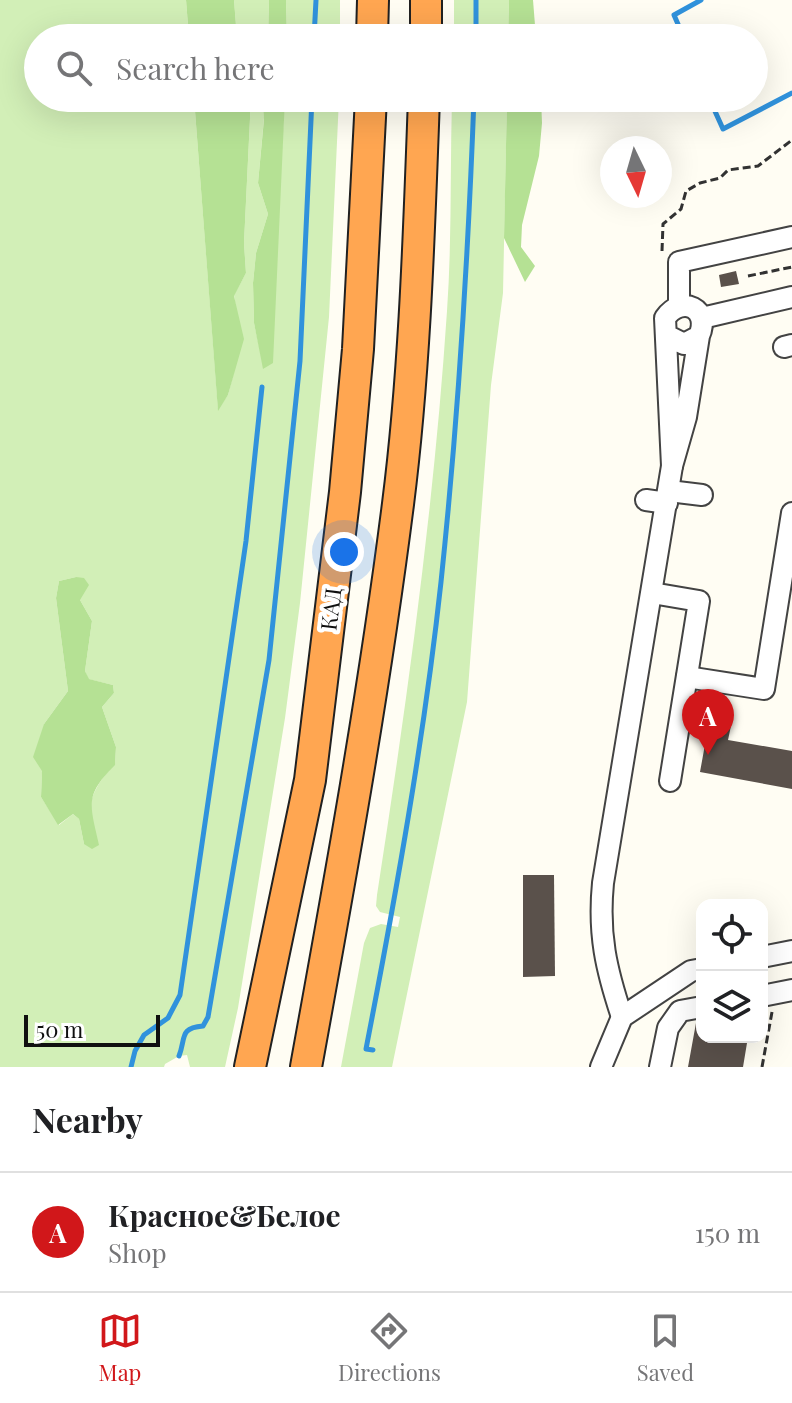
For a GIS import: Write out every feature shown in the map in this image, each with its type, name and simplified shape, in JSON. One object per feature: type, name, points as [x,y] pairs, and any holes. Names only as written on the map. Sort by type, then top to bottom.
[{"type":"highway","points":[[372,24],[373,0]]},
{"type":"highway","points":[[426,0],[426,24]]},
{"type":"highway","name":"КАД","points":[[250,1067],[310,780],[357,365],[370,112]]},
{"type":"highway","points":[[306,1067],[357,785],[398,502],[412,361],[423,112]]},
{"type":"street","points":[[679,306],[679,262],[792,237]]},
{"type":"street","points":[[668,336],[675,342],[692,342],[701,327],[792,297]]},
{"type":"street","points":[[622,1017],[602,947],[600,917],[603,883],[652,593],[661,498],[672,466],[686,417],[701,327],[697,310],[689,306],[671,310],[665,318],[664,327],[668,336],[672,466]]},
{"type":"street","points":[[661,498],[702,495]]},
{"type":"street","points":[[687,677],[764,689],[792,513]]},
{"type":"street","points":[[652,593],[699,601],[670,781]]},
{"type":"street","points":[[768,956],[792,951]]},
{"type":"street","points":[[601,1067],[622,1017],[696,970]]},
{"type":"street","points":[[660,1067],[668,1028],[680,1011],[696,1008]]},
{"type":"path","points":[[661,250],[663,224],[681,209],[686,191],[700,183],[720,178],[728,170],[758,166],[792,140]]},
{"type":"path","points":[[748,276],[792,267]]},
{"type":"path","points":[[762,1067],[777,993]]},
{"type":"green space","points":[[0,0],[186,0],[188,24],[24,24],[24,112],[195,112],[218,409],[228,395],[234,372],[237,316],[234,295],[246,273],[244,243],[250,112],[263,112],[264,118],[258,183],[268,214],[256,253],[253,283],[254,323],[264,369],[284,112],[338,112],[329,317],[300,603],[285,718],[238,1008],[225,1067],[190,1067],[187,1055],[179,1056],[164,1067],[0,1067]],"holes":[[[76,577],[80,600],[92,621],[85,671],[88,679],[113,685],[114,693],[102,707],[116,747],[115,764],[99,783],[91,801],[84,844],[79,819],[73,814],[59,825],[41,797],[44,724],[68,691],[56,598],[59,581]]]},
{"type":"green space","points":[[186,0],[234,0],[236,24],[188,24]]},
{"type":"green space","points":[[234,0],[269,0],[268,24],[236,24]]},
{"type":"green space","points":[[269,0],[286,0],[287,24],[268,24]]},
{"type":"green space","points":[[286,0],[340,0],[340,24],[287,24]]},
{"type":"green space","points":[[454,0],[509,0],[508,24],[454,24]]},
{"type":"green space","points":[[509,0],[533,0],[535,24],[508,24]]},
{"type":"green space","points":[[195,112],[250,112],[244,243],[246,273],[234,296],[244,339],[228,395],[218,411]]},
{"type":"green space","points":[[263,112],[284,112],[273,363],[263,369],[254,323],[253,283],[256,253],[268,214],[258,183]]},
{"type":"green space","points":[[452,112],[507,112],[503,293],[491,385],[467,702],[392,1067],[341,1067],[364,943],[370,928],[381,924],[398,927],[400,917],[380,912],[376,906],[427,531],[449,284]]},
{"type":"green space","points":[[507,112],[542,112],[539,156],[522,225],[521,247],[535,266],[525,282],[504,238]]},
{"type":"green space","points":[[84,578],[89,585],[80,600],[92,621],[85,671],[89,679],[113,685],[114,693],[102,707],[116,747],[115,765],[94,793],[92,810],[99,845],[92,849],[84,844],[79,819],[73,814],[58,825],[41,797],[42,771],[33,757],[44,724],[68,691],[56,598],[59,581]]},
{"type":"building","points":[[736,271],[739,284],[721,287],[719,275]]},
{"type":"building","points":[[710,717],[732,721],[728,740],[792,751],[792,789],[700,772]]},
{"type":"building","points":[[523,875],[554,875],[555,976],[523,977]]},
{"type":"building","points":[[696,1023],[696,1043],[747,1043],[743,1067],[688,1067]]},
{"type":"waterway","points":[[315,24],[316,0]]},
{"type":"waterway","points":[[476,0],[476,24]]},
{"type":"waterway","points":[[678,24],[674,15],[701,0]]},
{"type":"waterway","points":[[768,106],[792,93]]},
{"type":"waterway","points":[[179,1056],[187,1032],[203,1026],[208,1017],[269,660],[300,361],[311,112]]},
{"type":"waterway","points":[[373,1050],[366,1049],[408,816],[441,582],[462,340],[473,112]]},
{"type":"waterway","points":[[715,112],[723,129],[756,112]]},
{"type":"waterway","points":[[131,1067],[144,1035],[168,1018],[180,995],[246,541],[262,387]]},
{"type":"place","name":"Красное&Белое","points":[[708,755]]}]
